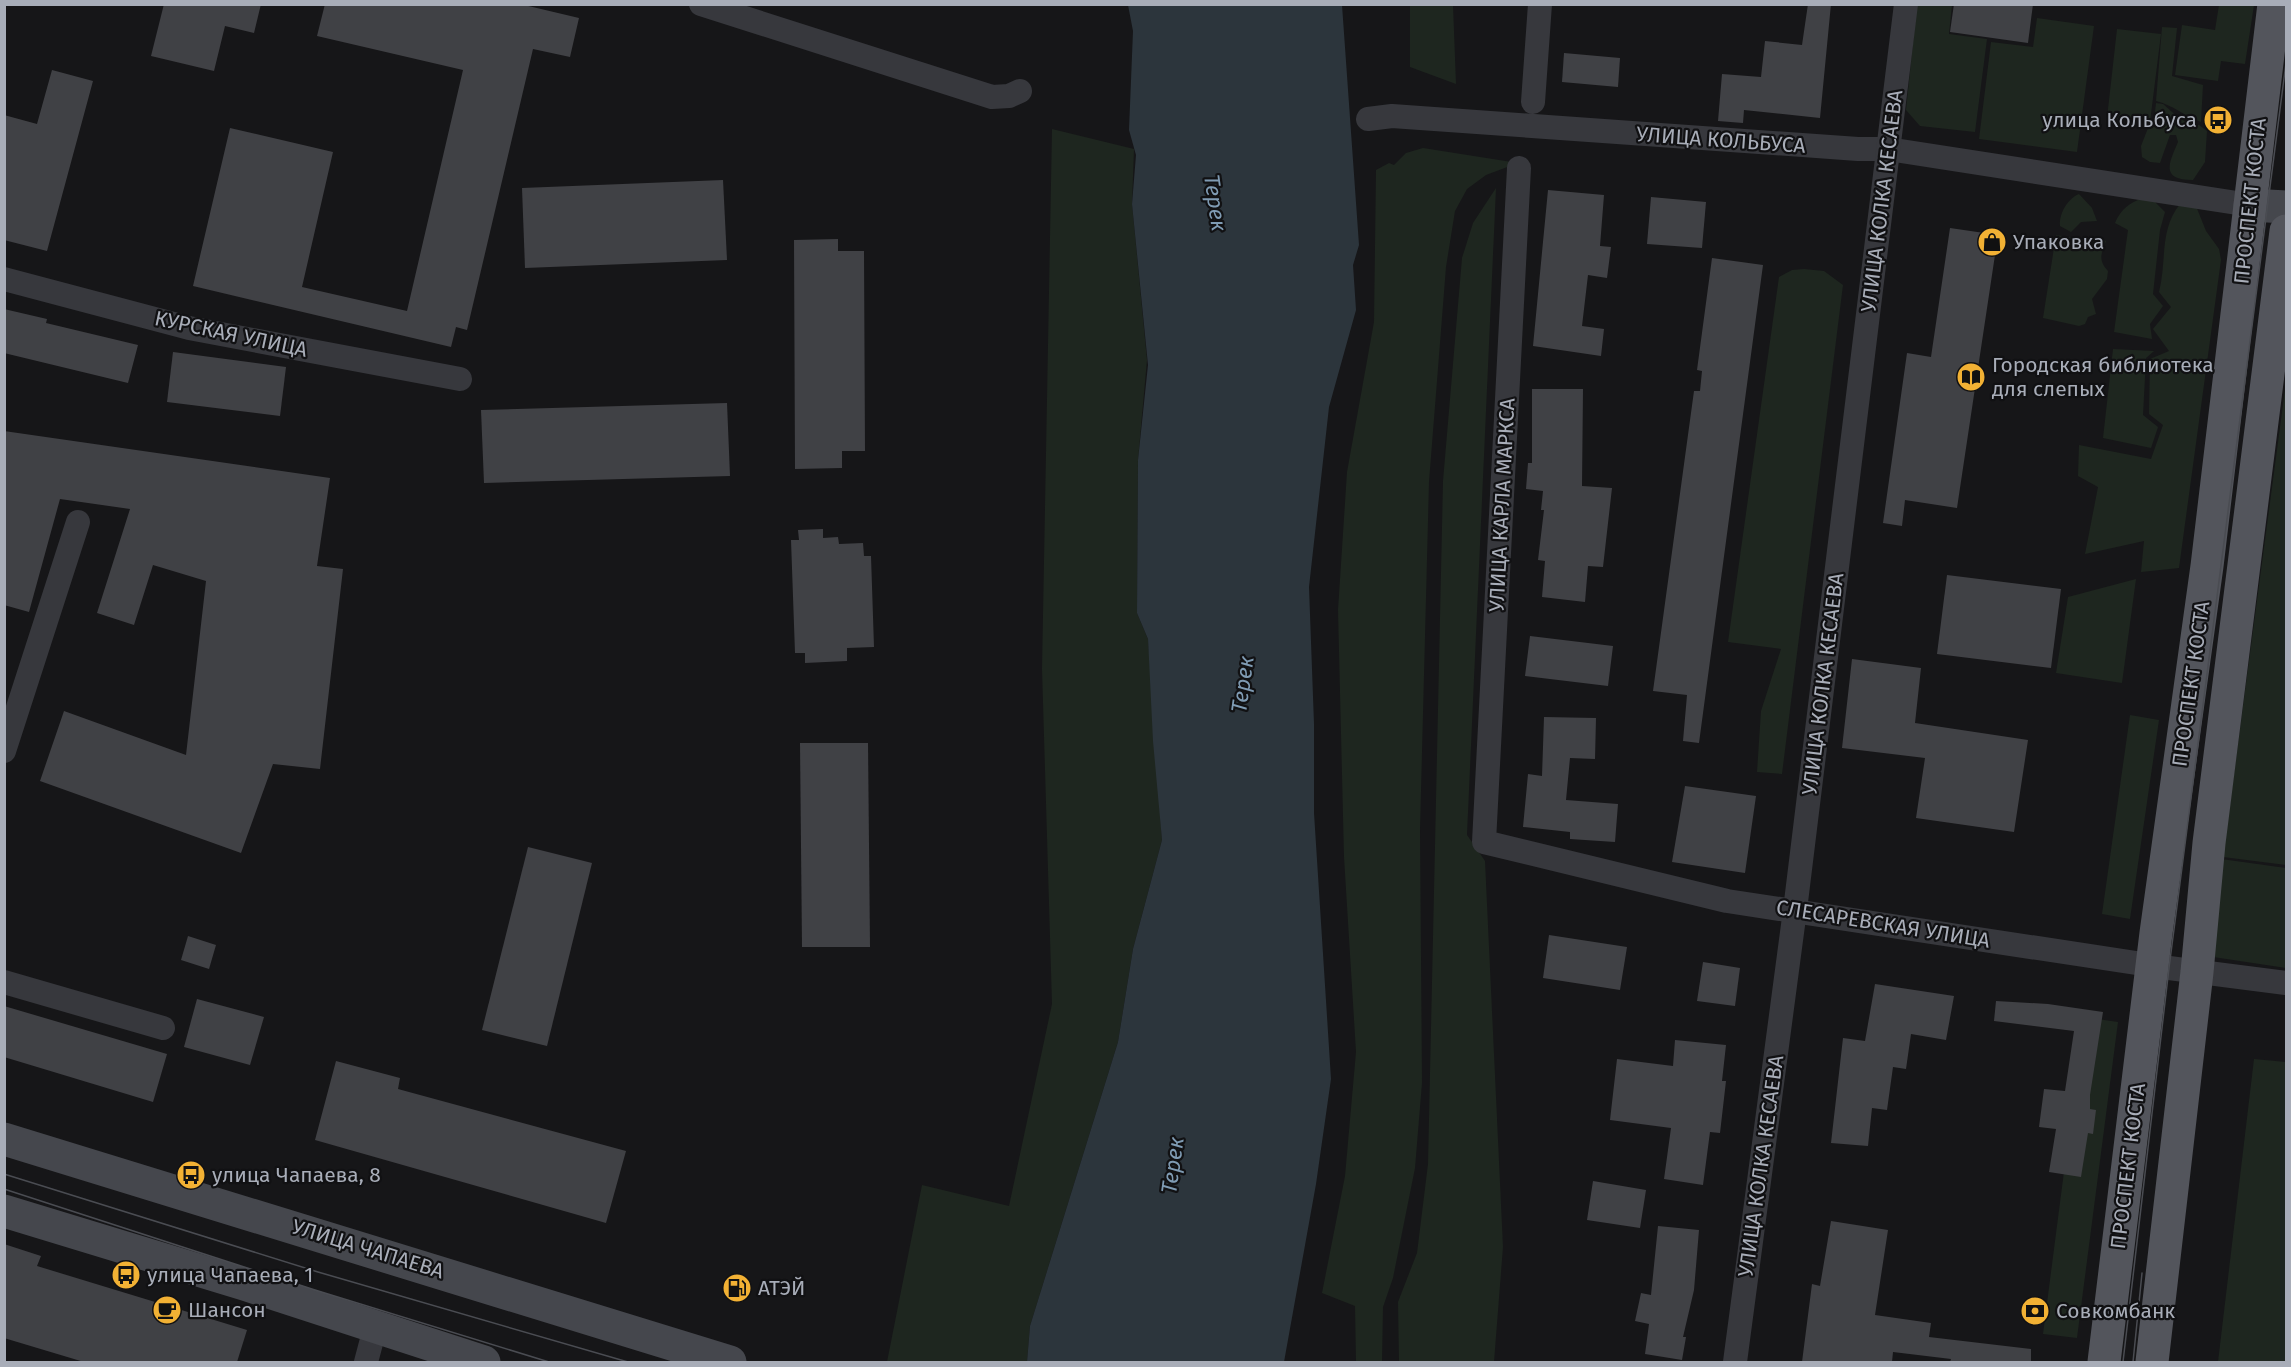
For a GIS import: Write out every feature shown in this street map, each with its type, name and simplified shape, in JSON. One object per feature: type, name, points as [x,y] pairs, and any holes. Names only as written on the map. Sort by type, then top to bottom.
[{"type":"main road","name":"ПРОСПЕКТ КОСТА","points":[[2104,1362],[2152,966],[2208,555],[2274,4]]},
{"type":"main road","name":"УЛИЦА КОЛЬБУСА","points":[[2250,205],[2286,207]]},
{"type":"main road","name":"ПРОСПЕКТ КОСТА","points":[[2152,1362],[2197,972],[2209,843],[2286,231]]},
{"type":"main road","name":"УЛИЦА ЧАПАЕВА","points":[[4,1139],[730,1362]]},
{"type":"main road","points":[[4,1211],[244,1284],[484,1362]]},
{"type":"street","points":[[701,4],[992,97],[1009,96],[1020,91]]},
{"type":"street","points":[[1533,102],[1540,4]]},
{"type":"street","name":"УЛИЦА КОЛКА КЕСАЕВА","points":[[1735,1362],[1795,910],[1906,4]]},
{"type":"street","name":"УЛИЦА КОЛЬБУСА","points":[[1368,118],[1392,116],[1618,133],[1888,149],[2250,205]]},
{"type":"street","name":"УЛИЦА КАРЛА МАРКСА","points":[[1484,842],[1519,168]]},
{"type":"street","name":"КУРСКАЯ УЛИЦА","points":[[4,279],[189,328],[460,379]]},
{"type":"street","points":[[4,752],[78,522]]},
{"type":"street","name":"СЛЕСАРЕВСКАЯ УЛИЦА","points":[[1484,842],[1727,901],[2152,966],[2286,983]]},
{"type":"street","points":[[4,982],[163,1028]]},
{"type":"street","points":[[366,1362],[375,1328]]},
{"type":"shaded area","points":[[1410,5],[1453,5],[1456,84],[1410,67]]},
{"type":"shaded area","points":[[1917,5],[1952,5],[1949,34],[1987,39],[1975,132],[1920,126],[1906,110]]},
{"type":"shaded area","points":[[2219,5],[2254,5],[2245,64],[2221,61],[2218,81],[2175,75],[2182,25],[2215,30]]},
{"type":"shaded area","points":[[2037,18],[2094,26],[2077,152],[1979,139],[1991,42],[2033,47]]},
{"type":"shaded area","points":[[2162,27],[2177,28],[2172,76],[2203,85],[2201,122],[2156,101]]},
{"type":"shaded area","points":[[2117,29],[2161,34],[2150,122],[2161,125],[2163,120],[2155,112],[2156,103],[2163,104],[2180,119],[2199,125],[2207,131],[2205,162],[2193,180],[2175,177],[2171,174],[2170,163],[2178,142],[2176,135],[2170,135],[2160,163],[2150,162],[2142,157],[2141,146],[2150,123],[2107,118]]},
{"type":"shaded area","points":[[1052,129],[1134,149],[1132,204],[1147,360],[1138,460],[1137,613],[1148,639],[1162,840],[1133,949],[1118,1042],[1030,1326],[1027,1362],[887,1362],[922,1185],[1009,1206],[1052,1004],[1042,669]]},
{"type":"shaded area","points":[[1423,148],[1518,163],[1486,175],[1467,189],[1455,211],[1446,267],[1429,482],[1420,830],[1422,1083],[1415,1168],[1393,1278],[1383,1307],[1382,1362],[1356,1362],[1355,1306],[1322,1293],[1345,1176],[1356,1052],[1344,857],[1338,610],[1347,472],[1374,322],[1376,170],[1389,163],[1394,165],[1406,153]]},
{"type":"shaded area","points":[[1496,188],[1467,835],[1485,861],[1503,1247],[1494,1362],[1399,1362],[1398,1302],[1417,1253],[1428,1164],[1443,481],[1462,258],[1473,223]]},
{"type":"shaded area","points":[[2079,194],[2092,208],[2097,221],[2081,222],[2071,232],[2060,226],[2061,217],[2067,203]]},
{"type":"shaded area","points":[[2143,198],[2155,202],[2165,212],[2160,230],[2153,294],[2163,306],[2150,324],[2152,339],[2114,332],[2128,230],[2115,223],[2126,207]]},
{"type":"shaded area","points":[[2180,204],[2196,206],[2206,231],[2219,249],[2221,260],[2179,568],[2141,572],[2144,541],[2085,554],[2098,487],[2078,476],[2079,445],[2151,459],[2163,425],[2149,414],[2150,359],[2169,351],[2153,329],[2171,307],[2159,292],[2166,235],[2173,214]]},
{"type":"shaded area","points":[[2056,235],[2087,240],[2100,238],[2106,241],[2101,257],[2108,271],[2107,279],[2092,299],[2096,314],[2088,317],[2085,324],[2079,326],[2043,318]]},
{"type":"shaded area","points":[[1792,270],[1824,271],[1843,285],[1782,774],[1757,772],[1761,711],[1781,649],[1728,642],[1779,277]]},
{"type":"shaded area","points":[[2113,349],[2154,351],[2146,358],[2143,415],[2158,427],[2151,448],[2103,438]]},
{"type":"shaded area","points":[[2286,382],[2286,865],[2223,857]]},
{"type":"shaded area","points":[[2136,579],[2122,683],[2056,673],[2068,597]]},
{"type":"shaded area","points":[[2130,715],[2159,720],[2130,919],[2102,914]]},
{"type":"shaded area","points":[[2214,858],[2286,868],[2286,968],[2200,955]]},
{"type":"shaded area","points":[[2084,1017],[2118,1022],[2077,1338],[2043,1334]]},
{"type":"shaded area","points":[[2254,1059],[2286,1062],[2286,1362],[2218,1362]]},
{"type":"water","name":"Терек","points":[[1128,5],[1342,5],[1359,245],[1353,265],[1356,310],[1329,407],[1309,587],[1314,724],[1314,813],[1331,1079],[1316,1184],[1284,1362],[1027,1362],[1030,1326],[1118,1042],[1133,949],[1162,840],[1153,741],[1148,639],[1137,613],[1138,460],[1148,365],[1132,204],[1136,155],[1129,130],[1133,31]]},
{"type":"building","points":[[164,4],[261,4],[254,33],[225,26],[214,71],[151,56]]},
{"type":"building","points":[[325,4],[520,4],[579,18],[570,57],[533,49],[467,330],[456,327],[451,347],[193,286],[230,128],[333,152],[302,287],[407,311],[463,70],[317,36]]},
{"type":"building","points":[[1808,4],[1831,4],[1820,118],[1744,110],[1743,123],[1718,121],[1722,74],[1761,77],[1765,41],[1802,45]]},
{"type":"building","points":[[1954,4],[2033,4],[2028,43],[1950,32]]},
{"type":"building","points":[[1564,53],[1620,58],[1618,87],[1562,82]]},
{"type":"building","points":[[52,70],[93,81],[47,251],[4,240],[4,115],[37,124]]},
{"type":"building","points":[[723,180],[727,260],[525,268],[522,188]]},
{"type":"building","points":[[1548,190],[1604,195],[1600,246],[1611,247],[1607,278],[1588,275],[1582,326],[1604,329],[1601,356],[1533,346]]},
{"type":"building","points":[[1651,197],[1706,202],[1702,248],[1647,244]]},
{"type":"building","points":[[1950,228],[1998,235],[1957,508],[1905,500],[1902,526],[1883,523],[1907,353],[1931,357]]},
{"type":"building","points":[[838,239],[838,251],[864,251],[865,451],[842,451],[842,468],[795,469],[794,240]]},
{"type":"building","points":[[1712,258],[1763,265],[1699,743],[1683,741],[1687,695],[1653,691],[1694,391],[1700,391],[1702,371],[1697,370]]},
{"type":"building","points":[[4,309],[47,319],[46,323],[138,345],[128,383],[4,353]]},
{"type":"building","points":[[173,352],[286,367],[280,416],[167,402]]},
{"type":"building","points":[[1532,389],[1583,389],[1582,486],[1612,488],[1603,567],[1588,566],[1585,602],[1542,597],[1545,561],[1538,560],[1544,510],[1541,510],[1543,491],[1526,489],[1528,463],[1532,463]]},
{"type":"building","points":[[727,403],[730,476],[484,483],[481,410]]},
{"type":"building","points":[[4,431],[330,478],[317,566],[343,569],[320,769],[273,764],[241,853],[40,781],[64,711],[186,755],[206,581],[153,565],[134,625],[97,613],[130,509],[60,499],[29,612],[4,605]]},
{"type":"building","points":[[823,529],[823,538],[838,537],[839,544],[863,543],[864,556],[871,556],[874,647],[847,648],[847,661],[805,663],[805,653],[795,653],[791,540],[799,540],[798,530]]},
{"type":"building","points":[[1947,575],[2061,589],[2051,668],[1937,654]]},
{"type":"building","points":[[1530,636],[1613,646],[1608,686],[1525,676]]},
{"type":"building","points":[[1852,659],[1921,668],[1915,723],[2028,740],[2014,832],[1916,818],[1925,758],[1842,748]]},
{"type":"building","points":[[1544,717],[1596,718],[1595,759],[1570,758],[1566,800],[1618,804],[1615,842],[1570,839],[1570,832],[1523,827],[1528,774],[1542,776]]},
{"type":"building","points":[[800,743],[868,743],[870,947],[802,947]]},
{"type":"building","points":[[1685,786],[1756,796],[1745,873],[1672,862]]},
{"type":"building","points":[[528,847],[592,863],[547,1046],[482,1030]]},
{"type":"building","points":[[1549,935],[1627,947],[1620,990],[1543,978]]},
{"type":"building","points":[[188,936],[216,945],[209,969],[181,960]]},
{"type":"building","points":[[1703,962],[1740,968],[1735,1006],[1697,1001]]},
{"type":"building","points":[[1875,984],[1954,996],[1946,1040],[1911,1034],[1906,1069],[1893,1067],[1887,1110],[1872,1108],[1868,1146],[1831,1143],[1843,1038],[1865,1041]]},
{"type":"building","points":[[197,999],[264,1017],[250,1065],[184,1047]]},
{"type":"building","points":[[1996,1001],[2048,1004],[2103,1012],[2090,1095],[2090,1109],[2096,1110],[2093,1134],[2088,1133],[2081,1177],[2049,1172],[2056,1129],[2039,1127],[2044,1089],[2065,1091],[2074,1031],[1994,1021]]},
{"type":"building","points":[[4,1006],[167,1054],[153,1102],[4,1057]]},
{"type":"building","points":[[1675,1040],[1726,1045],[1722,1081],[1726,1081],[1720,1133],[1710,1132],[1703,1185],[1664,1179],[1671,1128],[1610,1120],[1617,1059],[1673,1066]]},
{"type":"building","points":[[336,1061],[400,1078],[398,1089],[626,1151],[606,1223],[315,1140]]},
{"type":"building","points":[[1593,1181],[1646,1190],[1640,1228],[1587,1220]]},
{"type":"building","points":[[1831,1221],[1888,1230],[1875,1315],[1931,1323],[1929,1337],[2031,1349],[2031,1362],[1950,1362],[1951,1359],[1893,1352],[1892,1362],[1802,1362],[1812,1284],[1820,1286]]},
{"type":"building","points":[[1658,1226],[1699,1230],[1694,1290],[1683,1337],[1686,1337],[1682,1360],[1645,1354],[1649,1324],[1635,1321],[1641,1293],[1651,1295]]},
{"type":"building","points":[[4,1244],[41,1256],[37,1266],[247,1330],[237,1362],[84,1362],[4,1338]]},
{"type":"tram line","points":[[2123,1362],[2169,968],[2286,63]]},
{"type":"tram line","points":[[4,1174],[318,1272],[628,1362]]},
{"type":"tram line","points":[[4,1189],[315,1290],[549,1362]]},
{"type":"tram line","points":[[2133,1362],[2142,1273]]},
{"type":"place","name":"улица Кольбуса","points":[[2218,120]]},
{"type":"place","name":"Упаковка","points":[[1992,242]]},
{"type":"place","name":"Городская библиотека для слепых","points":[[1971,377]]},
{"type":"place","name":"улица Чапаева, 8","points":[[191,1175]]},
{"type":"place","name":"улица Чапаева, 1","points":[[126,1275]]},
{"type":"place","name":"АТЭЙ","points":[[737,1288]]},
{"type":"place","name":"Шансон","points":[[167,1310]]},
{"type":"place","name":"Совкомбанк","points":[[2035,1311]]}]
